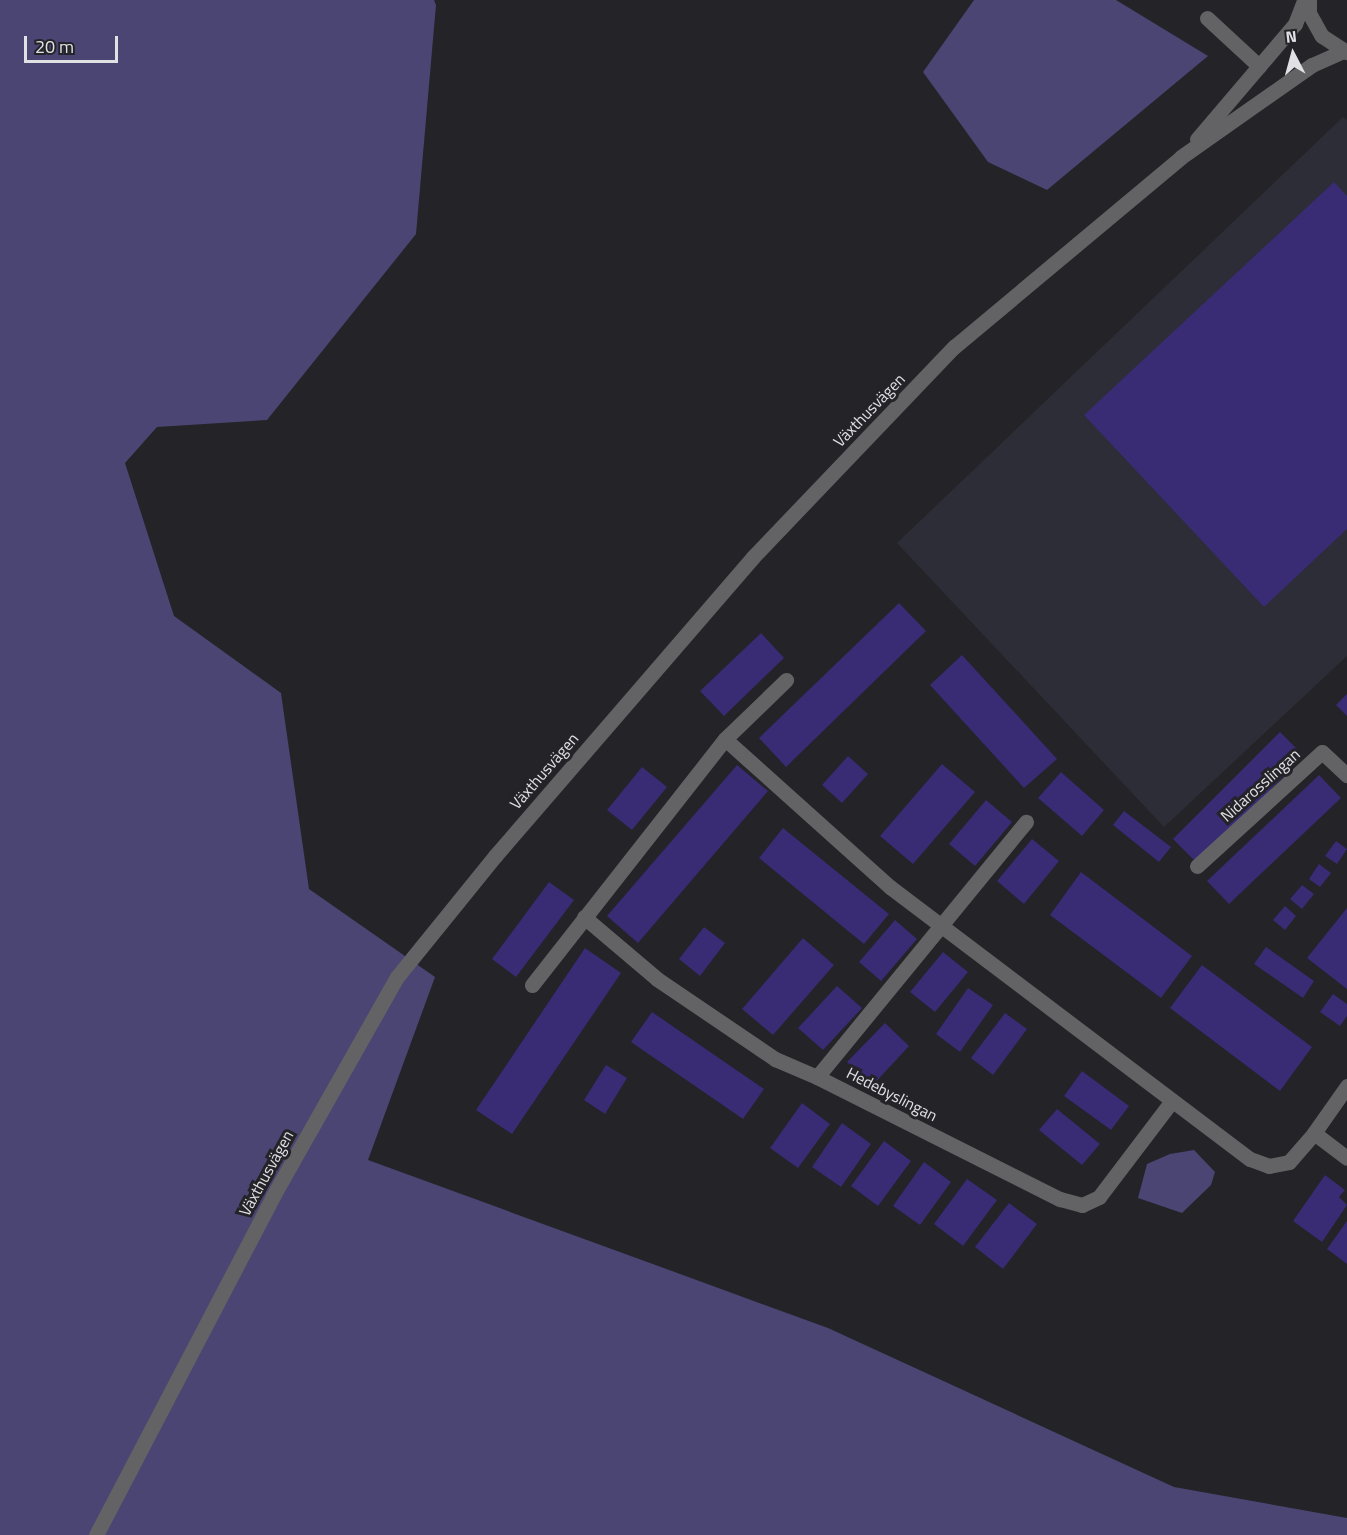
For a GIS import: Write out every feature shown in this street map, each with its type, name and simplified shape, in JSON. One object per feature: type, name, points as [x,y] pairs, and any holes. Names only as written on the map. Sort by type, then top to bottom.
[{"type":"street","name":"Växthusvägen","points":[[1181,157],[1295,24],[1304,0]]},
{"type":"street","points":[[1309,0],[1310,13],[1322,36],[1345,52]]},
{"type":"street","points":[[1207,18],[1259,66]]},
{"type":"street","name":"Växthusvägen","points":[[96,1535],[273,1197],[397,977],[495,856],[753,557],[954,346],[1181,157],[1312,65],[1345,52]]},
{"type":"street","points":[[532,985],[725,739],[786,680]]},
{"type":"street","points":[[725,739],[890,887],[1250,1159],[1269,1166],[1290,1162],[1314,1133],[1347,1086]]},
{"type":"street","name":"Nidarosslingan","points":[[1197,866],[1322,752],[1347,775]]},
{"type":"street","points":[[817,1077],[1026,822]]},
{"type":"street","name":"Hedebyslingan","points":[[584,917],[678,994],[775,1059],[817,1077],[1060,1199],[1082,1205],[1099,1197],[1172,1101]]},
{"type":"street","points":[[1314,1133],[1347,1158]]},
{"type":"shaded area","points":[[0,0],[434,0],[436,5],[416,234],[267,420],[157,427],[125,463],[174,616],[281,693],[309,889],[435,977],[368,1160],[828,1328],[1174,1487],[1347,1518],[1347,1535],[0,1535]]},
{"type":"shaded area","points":[[974,0],[1116,0],[1208,56],[1047,190],[988,162],[923,72]]},
{"type":"shaded area","points":[[1343,117],[1347,120],[1347,656],[1164,827],[897,543]]},
{"type":"shaded area","points":[[1194,1150],[1215,1172],[1211,1185],[1182,1213],[1138,1198],[1147,1164],[1170,1154]]},
{"type":"building","points":[[1334,182],[1347,196],[1347,529],[1264,607],[1084,415]]},
{"type":"building","points":[[899,603],[926,631],[786,767],[759,738]]},
{"type":"building","points":[[761,633],[784,658],[724,716],[700,691]]},
{"type":"building","points":[[962,655],[1057,759],[1024,788],[930,685]]},
{"type":"building","points":[[1347,694],[1347,716],[1336,705]]},
{"type":"building","points":[[1280,732],[1304,756],[1197,863],[1173,839]]},
{"type":"building","points":[[848,756],[868,774],[842,803],[822,785]]},
{"type":"building","points":[[942,764],[975,792],[913,864],[880,836]]},
{"type":"building","points":[[737,765],[768,791],[638,943],[607,916]]},
{"type":"building","points":[[642,767],[667,787],[632,830],[607,810]]},
{"type":"building","points":[[1061,772],[1104,810],[1082,836],[1038,798]]},
{"type":"building","points":[[1319,775],[1341,798],[1229,904],[1207,881]]},
{"type":"building","points":[[986,800],[1012,822],[975,866],[949,844]]},
{"type":"building","points":[[1124,811],[1171,847],[1159,862],[1113,825]]},
{"type":"building","points":[[783,828],[889,914],[864,944],[759,858]]},
{"type":"building","points":[[1032,839],[1059,861],[1024,904],[997,881]]},
{"type":"building","points":[[1336,841],[1347,849],[1337,864],[1325,856]]},
{"type":"building","points":[[1319,864],[1331,873],[1320,887],[1309,879]]},
{"type":"building","points":[[1081,872],[1192,956],[1161,998],[1050,915]]},
{"type":"building","points":[[549,882],[574,900],[516,977],[492,959]]},
{"type":"building","points":[[1302,885],[1314,894],[1302,909],[1290,899]]},
{"type":"building","points":[[1285,906],[1296,916],[1285,930],[1273,920]]},
{"type":"building","points":[[1347,908],[1347,989],[1307,958]]},
{"type":"building","points":[[895,920],[917,939],[881,981],[859,962]]},
{"type":"building","points":[[704,927],[725,943],[700,976],[679,959]]},
{"type":"building","points":[[803,938],[834,965],[773,1035],[742,1009]]},
{"type":"building","points":[[1266,947],[1314,981],[1303,998],[1254,964]]},
{"type":"building","points":[[585,948],[621,973],[512,1134],[476,1110]]},
{"type":"building","points":[[943,952],[968,972],[935,1012],[910,992]]},
{"type":"building","points":[[1202,965],[1312,1047],[1280,1091],[1170,1008]]},
{"type":"building","points":[[837,986],[862,1008],[823,1050],[798,1028]]},
{"type":"building","points":[[968,988],[993,1005],[960,1052],[936,1034]]},
{"type":"building","points":[[1333,994],[1347,1004],[1347,1016],[1340,1026],[1320,1012]]},
{"type":"building","points":[[652,1012],[764,1089],[743,1119],[631,1042]]},
{"type":"building","points":[[1005,1013],[1027,1029],[993,1075],[971,1058]]},
{"type":"building","points":[[885,1023],[909,1046],[872,1086],[847,1062]]},
{"type":"building","points":[[606,1065],[627,1078],[605,1114],[584,1100]]},
{"type":"building","points":[[1082,1071],[1129,1106],[1111,1130],[1064,1096]]},
{"type":"building","points":[[802,1103],[830,1124],[798,1168],[770,1148]]},
{"type":"building","points":[[1057,1109],[1100,1144],[1082,1165],[1039,1130]]},
{"type":"building","points":[[842,1123],[871,1144],[841,1187],[812,1167]]},
{"type":"building","points":[[884,1141],[911,1161],[878,1206],[851,1186]]},
{"type":"building","points":[[924,1162],[951,1182],[920,1225],[893,1206]]},
{"type":"building","points":[[1325,1175],[1345,1190],[1339,1197],[1347,1205],[1322,1242],[1293,1221]]},
{"type":"building","points":[[967,1179],[997,1200],[963,1246],[934,1224]]},
{"type":"building","points":[[1009,1203],[1037,1224],[1003,1269],[975,1247]]},
{"type":"building","points":[[1347,1221],[1347,1264],[1327,1249]]}]
